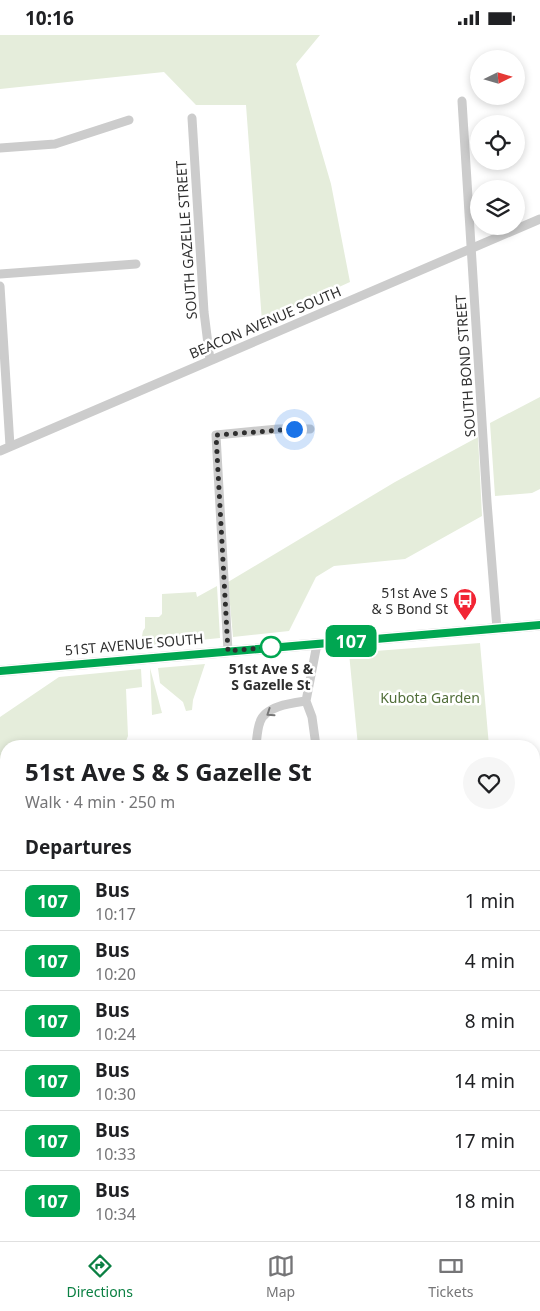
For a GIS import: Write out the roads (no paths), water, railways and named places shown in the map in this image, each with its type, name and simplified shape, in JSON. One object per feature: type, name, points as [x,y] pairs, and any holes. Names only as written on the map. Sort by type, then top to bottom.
[{"type":"street","name":"SOUTH BOND STREET","points":[[462,101],[497,629]]},
{"type":"street","name":"SOUTH GAZELLE STREET","points":[[192,118],[204,312],[210,360]]},
{"type":"street","points":[[0,147],[56,144],[130,120]]},
{"type":"street","name":"BEACON AVENUE SOUTH","points":[[0,451],[540,219]]},
{"type":"street","points":[[0,274],[136,264]]},
{"type":"street","points":[[0,286],[10,447]]},
{"type":"street","points":[[228,651],[216,435],[278,429],[310,429]]},
{"type":"street","name":"51ST AVENUE SOUTH","points":[[0,671],[540,625]]},
{"type":"street","points":[[315,740],[312,717],[306,701],[317,644]]},
{"type":"street","points":[[257,740],[260,720],[264,715],[279,707],[306,701]]},
{"type":"place","name":"51st Ave S & S Bond St","points":[[465,621]]},
{"type":"place","name":"51st Ave S & S Gazelle St","points":[[271,647]]},
{"type":"park label","name":"Kubota Garden","points":[[430,697]]}]
